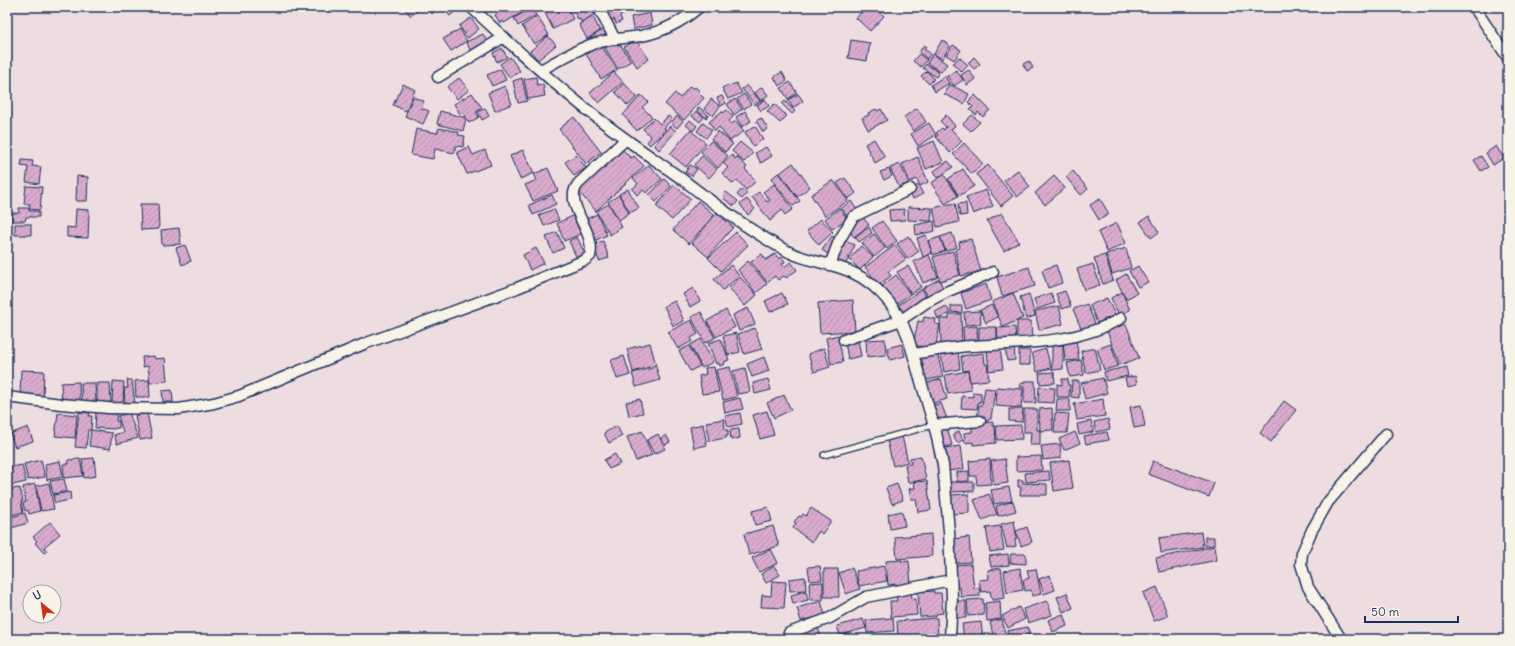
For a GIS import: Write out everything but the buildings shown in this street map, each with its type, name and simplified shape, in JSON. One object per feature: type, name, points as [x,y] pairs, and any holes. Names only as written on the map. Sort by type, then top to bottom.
[{"type":"street","points":[[471,7],[575,100],[718,206],[767,239],[801,258],[853,272],[866,280],[885,297],[901,320],[908,337],[943,465],[949,531],[952,623],[950,639]]},
{"type":"street","points":[[598,7],[614,39]]},
{"type":"street","points":[[541,70],[593,44],[614,39],[641,36],[660,31],[692,13],[699,7]]},
{"type":"street","points":[[1474,7],[1508,58]]},
{"type":"street","points":[[438,77],[504,37]]},
{"type":"street","points":[[7,397],[108,408],[179,408],[214,403],[239,396],[364,344],[516,288],[585,260],[590,256],[592,246],[573,199],[574,190],[578,184],[626,139]]},
{"type":"street","points":[[830,265],[840,241],[854,217],[868,208],[910,189]]},
{"type":"street","points":[[844,340],[901,320],[927,302],[946,292],[993,272]]},
{"type":"street","points":[[913,354],[971,346],[1022,343],[1068,336],[1097,330],[1110,325],[1121,318]]},
{"type":"street","points":[[933,425],[980,421]]},
{"type":"street","points":[[1341,639],[1308,588],[1301,564],[1302,553],[1312,530],[1328,502],[1386,434]]},
{"type":"street","points":[[788,633],[830,618],[866,597],[950,580]]},
{"type":"lane","points":[[824,455],[933,425]]}]
